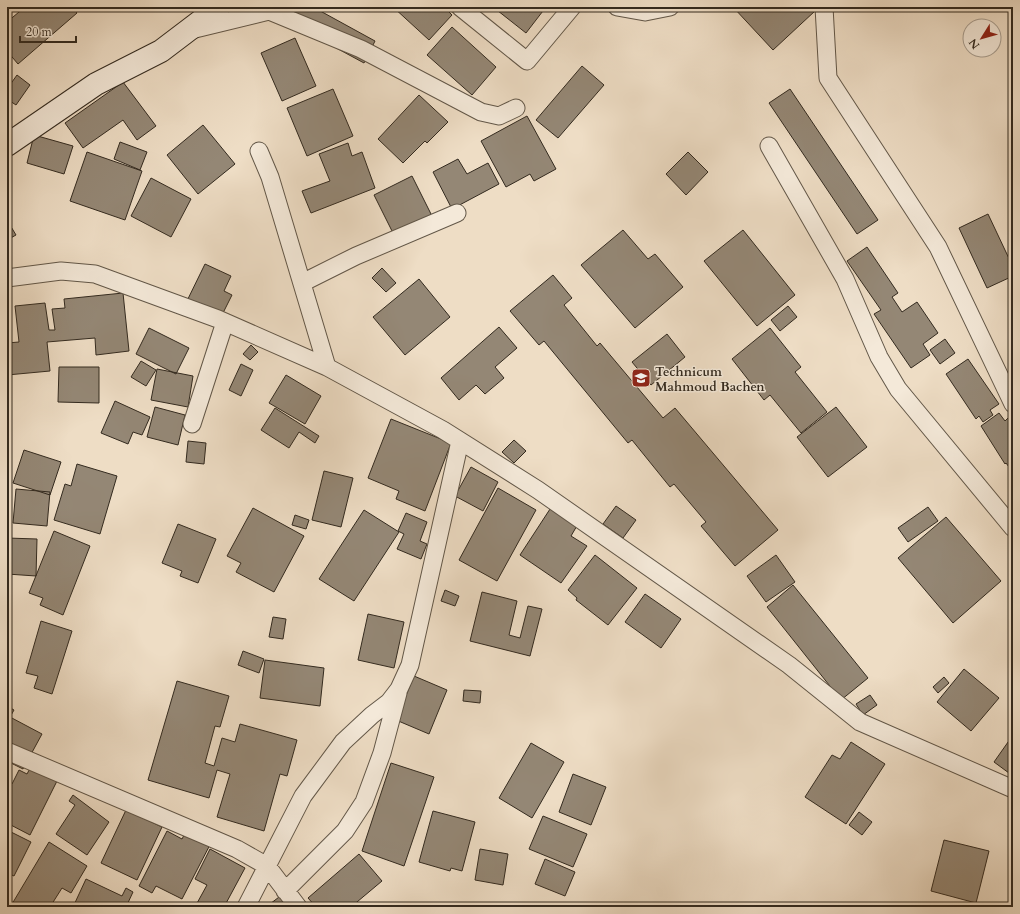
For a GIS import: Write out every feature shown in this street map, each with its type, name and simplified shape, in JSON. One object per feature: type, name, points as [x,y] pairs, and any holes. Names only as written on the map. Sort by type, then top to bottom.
[{"type":"street","points":[[7,145],[96,84],[162,51],[219,7]]},
{"type":"street","points":[[460,7],[527,61],[572,7]]},
{"type":"street","points":[[617,7],[645,12],[670,7]]},
{"type":"street","points":[[824,7],[828,78],[938,247],[1013,404]]},
{"type":"street","points":[[188,30],[269,11],[361,49],[481,112],[499,116],[516,108]]},
{"type":"street","points":[[769,146],[845,279],[879,357],[898,388],[1013,528]]},
{"type":"street","points":[[259,151],[270,177],[327,367]]},
{"type":"street","points":[[302,283],[356,256],[457,213]]},
{"type":"street","points":[[7,278],[61,271],[95,274],[225,322],[327,367],[460,441],[538,490],[776,656],[860,722],[1013,789]]},
{"type":"street","points":[[192,424],[225,322]]},
{"type":"street","points":[[286,891],[345,831],[364,802],[382,753],[399,689],[410,665],[460,441]]},
{"type":"street","points":[[246,907],[303,796],[343,742],[372,715],[389,702],[399,689]]},
{"type":"street","points":[[7,751],[237,849],[267,866],[298,907]]},
{"type":"building","points":[[25,7],[64,7],[67,10],[72,7],[77,13],[18,64],[7,51],[7,22]]},
{"type":"building","points":[[270,7],[313,7],[375,41],[364,63],[268,11]]},
{"type":"building","points":[[393,7],[444,7],[452,15],[429,40]]},
{"type":"building","points":[[493,7],[546,7],[526,33]]},
{"type":"building","points":[[733,7],[811,7],[815,11],[773,50]]},
{"type":"building","points":[[452,27],[496,67],[472,95],[427,55]]},
{"type":"building","points":[[295,38],[316,86],[282,101],[261,53]]},
{"type":"building","points":[[582,66],[604,85],[558,138],[536,120]]},
{"type":"building","points":[[17,75],[30,85],[16,105],[7,99],[7,89]]},
{"type":"building","points":[[123,82],[156,126],[137,140],[123,120],[83,148],[65,123]]},
{"type":"building","points":[[333,89],[353,136],[307,156],[287,108]]},
{"type":"building","points":[[790,89],[878,220],[857,234],[769,103]]},
{"type":"building","points":[[419,95],[448,122],[427,143],[425,141],[403,163],[378,139]]},
{"type":"building","points":[[527,116],[556,169],[534,181],[530,174],[506,187],[481,141]]},
{"type":"building","points":[[203,125],[235,164],[198,194],[167,155]]},
{"type":"building","points":[[34,135],[73,146],[64,174],[27,163]]},
{"type":"building","points":[[120,142],[147,152],[140,170],[114,159]]},
{"type":"building","points":[[348,143],[352,156],[362,152],[375,188],[311,213],[302,191],[330,181],[319,154]]},
{"type":"building","points":[[87,152],[142,171],[125,220],[70,201]]},
{"type":"building","points":[[688,152],[708,172],[686,195],[666,174]]},
{"type":"building","points":[[458,159],[467,174],[488,163],[499,184],[452,209],[433,172]]},
{"type":"building","points":[[412,176],[434,220],[396,239],[374,195]]},
{"type":"building","points":[[151,178],[191,199],[171,237],[131,216]]},
{"type":"building","points":[[988,214],[1013,267],[1013,276],[987,288],[959,228]]},
{"type":"building","points":[[7,220],[16,235],[7,240]]},
{"type":"building","points":[[623,230],[648,259],[655,254],[683,287],[635,328],[581,265]]},
{"type":"building","points":[[743,230],[795,295],[757,326],[704,261]]},
{"type":"building","points":[[867,247],[898,293],[892,297],[902,312],[917,302],[938,333],[923,344],[930,355],[911,368],[874,314],[881,310],[847,261]]},
{"type":"building","points":[[205,264],[231,276],[224,291],[232,295],[218,323],[184,307]]},
{"type":"building","points":[[382,268],[396,283],[386,292],[372,278]]},
{"type":"building","points":[[553,275],[572,298],[564,305],[597,346],[600,343],[663,418],[675,408],[778,530],[735,566],[701,526],[706,522],[674,484],[670,487],[632,440],[628,443],[544,341],[539,345],[510,311]]},
{"type":"building","points":[[419,279],[450,317],[405,355],[373,317]]},
{"type":"building","points":[[123,293],[129,351],[96,355],[95,338],[47,342],[50,371],[7,375],[7,343],[19,342],[15,306],[45,303],[49,330],[55,330],[52,309],[65,308],[64,299]]},
{"type":"building","points":[[788,306],[797,317],[780,331],[771,320]]},
{"type":"building","points":[[499,327],[517,348],[495,367],[504,378],[485,394],[476,385],[459,400],[441,378]]},
{"type":"building","points":[[149,328],[189,348],[176,374],[136,354]]},
{"type":"building","points":[[770,328],[801,367],[795,372],[827,412],[801,433],[770,395],[764,400],[732,359]]},
{"type":"building","points":[[667,334],[685,357],[651,385],[632,362]]},
{"type":"building","points":[[945,339],[955,353],[940,364],[930,350]]},
{"type":"building","points":[[251,345],[258,352],[250,360],[243,354]]},
{"type":"building","points":[[968,359],[999,404],[990,410],[993,415],[983,422],[979,416],[976,419],[946,374]]},
{"type":"building","points":[[141,361],[156,370],[146,386],[131,377]]},
{"type":"building","points":[[241,364],[253,370],[241,396],[229,390]]},
{"type":"building","points":[[59,367],[99,367],[99,403],[58,402]]},
{"type":"building","points":[[157,369],[193,376],[188,407],[151,400]]},
{"type":"building","points":[[286,375],[321,396],[305,424],[269,403]]},
{"type":"building","points":[[115,401],[150,417],[142,435],[133,432],[128,444],[101,433]]},
{"type":"building","points":[[155,407],[185,415],[178,445],[147,437]]},
{"type":"building","points":[[836,407],[867,447],[828,477],[797,437]]},
{"type":"building","points":[[275,408],[319,436],[315,443],[299,432],[289,448],[261,430]]},
{"type":"building","points":[[999,413],[1005,421],[1008,418],[1013,425],[1012,471],[1006,463],[1005,464],[981,426]]},
{"type":"building","points":[[391,419],[451,443],[425,511],[396,499],[399,491],[368,478]]},
{"type":"building","points":[[514,440],[526,451],[514,463],[502,452]]},
{"type":"building","points":[[188,441],[206,443],[204,464],[186,462]]},
{"type":"building","points":[[24,450],[61,462],[50,495],[13,483]]},
{"type":"building","points":[[77,464],[117,476],[100,534],[54,520],[65,484],[71,486]]},
{"type":"building","points":[[471,467],[498,482],[483,511],[455,496]]},
{"type":"building","points":[[324,471],[353,478],[341,527],[312,520]]},
{"type":"building","points":[[498,488],[536,510],[497,581],[459,560]]},
{"type":"building","points":[[16,489],[50,492],[47,526],[13,523]]},
{"type":"building","points":[[552,506],[578,524],[571,536],[587,546],[561,583],[520,555]]},
{"type":"building","points":[[616,506],[636,520],[623,538],[603,524]]},
{"type":"building","points":[[928,507],[938,521],[908,542],[898,528]]},
{"type":"building","points":[[253,508],[304,536],[274,592],[236,572],[241,563],[227,556]]},
{"type":"building","points":[[364,510],[399,532],[354,601],[319,579]]},
{"type":"building","points":[[406,513],[427,522],[420,541],[427,544],[421,559],[397,549],[404,534],[398,531]]},
{"type":"building","points":[[295,515],[309,520],[306,529],[292,525]]},
{"type":"building","points":[[946,517],[1001,581],[953,623],[898,558]]},
{"type":"building","points":[[178,524],[216,539],[198,583],[180,576],[182,571],[162,563]]},
{"type":"building","points":[[54,531],[90,546],[63,615],[40,605],[43,598],[29,593]]},
{"type":"building","points":[[7,538],[37,539],[36,576],[7,574]]},
{"type":"building","points":[[595,555],[637,588],[608,625],[576,600],[577,598],[568,590]]},
{"type":"building","points":[[776,555],[795,582],[766,602],[747,576]]},
{"type":"building","points":[[793,585],[868,678],[841,700],[767,607]]},
{"type":"building","points":[[445,590],[459,596],[455,606],[441,601]]},
{"type":"building","points":[[482,592],[517,601],[509,635],[520,638],[528,606],[542,609],[530,656],[470,641]]},
{"type":"building","points":[[645,594],[681,619],[661,648],[625,622]]},
{"type":"building","points":[[368,614],[404,622],[394,668],[358,660]]},
{"type":"building","points":[[273,617],[286,619],[283,639],[269,637]]},
{"type":"building","points":[[41,621],[72,631],[52,694],[34,688],[38,676],[26,673]]},
{"type":"building","points":[[243,651],[264,659],[259,673],[238,665]]},
{"type":"building","points":[[265,660],[324,668],[320,706],[260,698]]},
{"type":"building","points":[[964,669],[999,698],[971,731],[937,702]]},
{"type":"building","points":[[414,676],[447,690],[429,734],[396,720]]},
{"type":"building","points":[[944,677],[949,683],[938,693],[933,687]]},
{"type":"building","points":[[177,681],[229,696],[220,727],[215,726],[205,763],[214,766],[222,738],[235,742],[240,724],[297,740],[287,776],[280,774],[264,831],[217,817],[230,774],[217,770],[209,798],[148,780]]},
{"type":"building","points":[[464,690],[481,691],[480,703],[463,701]]},
{"type":"building","points":[[870,695],[877,705],[863,715],[856,704]]},
{"type":"building","points":[[7,706],[14,710],[10,717],[42,734],[23,769],[7,761]]},
{"type":"building","points":[[1013,735],[1013,776],[994,762]]},
{"type":"building","points":[[851,742],[885,764],[846,824],[805,797],[832,755],[840,759]]},
{"type":"building","points":[[531,743],[564,762],[532,818],[499,798]]},
{"type":"building","points":[[35,759],[61,773],[30,835],[7,823],[7,781],[12,784],[19,770],[27,774]]},
{"type":"building","points":[[391,763],[434,777],[404,866],[362,851]]},
{"type":"building","points":[[573,774],[606,787],[591,825],[559,812]]},
{"type":"building","points":[[73,795],[109,822],[87,855],[56,834],[75,805],[69,801]]},
{"type":"building","points":[[126,810],[162,827],[137,880],[101,863]]},
{"type":"building","points":[[433,811],[475,822],[462,871],[451,868],[450,871],[419,862]]},
{"type":"building","points":[[859,812],[872,822],[862,835],[849,825]]},
{"type":"building","points":[[543,816],[587,834],[573,867],[529,849]]},
{"type":"building","points":[[190,824],[214,837],[182,899],[156,886],[152,893],[139,886],[167,831],[182,839]]},
{"type":"building","points":[[7,830],[31,842],[14,876],[7,873]]},
{"type":"building","points":[[944,840],[989,851],[976,903],[931,891]]},
{"type":"building","points":[[49,842],[87,866],[71,893],[62,888],[50,907],[18,907],[12,904]]},
{"type":"building","points":[[210,849],[245,868],[224,907],[199,907],[196,905],[207,885],[195,879]]},
{"type":"building","points":[[480,849],[508,854],[503,885],[475,880]]},
{"type":"building","points":[[359,854],[382,881],[351,907],[316,907],[308,898]]},
{"type":"building","points":[[545,859],[575,872],[565,896],[535,884]]},
{"type":"building","points":[[86,879],[122,896],[126,888],[133,892],[126,907],[73,907]]},
{"type":"building","points":[[283,894],[293,907],[266,907]]},
{"type":"place","name":"Technicum Mahmoud Bachen","points":[[641,378]]}]
